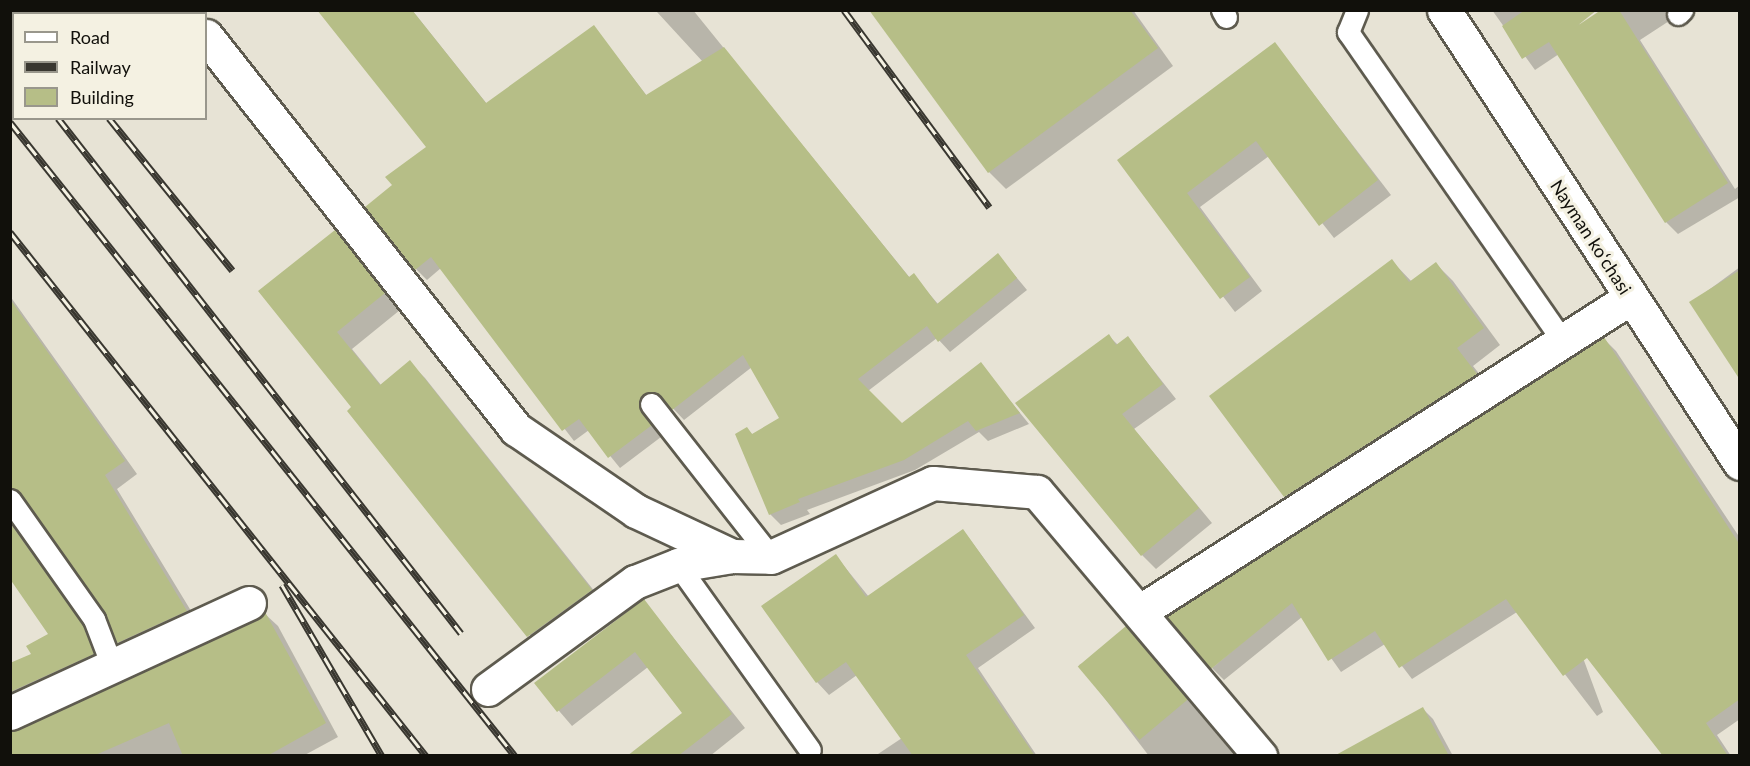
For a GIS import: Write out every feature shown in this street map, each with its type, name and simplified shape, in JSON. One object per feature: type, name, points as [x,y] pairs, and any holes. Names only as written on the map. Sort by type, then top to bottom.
[{"type":"street","name":"Nayman koʻchasi","points":[[1444,10],[1630,298],[1740,463]]},
{"type":"street","points":[[207,37],[516,429],[636,511],[732,555]]},
{"type":"street","points":[[1139,612],[1630,298]]},
{"type":"street","points":[[488,689],[635,582],[678,565],[732,555],[771,557],[933,483],[1037,492],[1260,756]]},
{"type":"street","points":[[10,713],[249,603]]},
{"type":"lane","points":[[1357,10],[1348,32],[1563,341]]},
{"type":"lane","points":[[651,404],[771,557]]},
{"type":"lane","points":[[10,500],[93,619],[112,666]]},
{"type":"lane","points":[[678,565],[810,750]]},
{"type":"building","points":[[317,10],[412,10],[486,103],[594,25],[646,95],[724,47],[909,277],[914,273],[937,304],[998,253],[1017,278],[938,342],[927,326],[858,379],[902,423],[981,362],[1020,413],[976,431],[968,421],[904,460],[798,499],[800,502],[769,515],[735,434],[747,427],[752,434],[779,418],[743,355],[672,410],[656,392],[644,394],[639,406],[652,425],[608,458],[579,419],[562,431],[431,257],[415,270],[365,207],[392,185],[385,177],[426,147]]},
{"type":"building","points":[[869,10],[1130,10],[1158,48],[988,173]]},
{"type":"building","points":[[1525,10],[1597,10],[1577,26],[1601,10],[1619,10],[1728,183],[1665,223],[1549,42],[1522,59],[1502,26]]},
{"type":"building","points":[[1275,42],[1378,180],[1319,226],[1256,141],[1187,193],[1250,277],[1220,299],[1117,160]]},
{"type":"building","points":[[335,230],[385,293],[337,332],[380,385],[410,360],[592,590],[527,637],[347,411],[351,407],[258,291]]},
{"type":"building","points":[[1392,259],[1409,282],[1436,262],[1484,328],[1457,348],[1477,374],[1284,497],[1209,396]]},
{"type":"building","points":[[1740,270],[1740,380],[1689,302]]},
{"type":"building","points":[[10,299],[125,461],[105,475],[187,611],[117,643],[104,612],[20,493],[10,488]]},
{"type":"building","points":[[1109,334],[1116,345],[1128,336],[1163,384],[1122,414],[1199,508],[1141,556],[1015,403]]},
{"type":"building","points":[[1604,337],[1740,545],[1740,699],[1706,723],[1728,756],[1663,756],[1587,658],[1563,676],[1506,599],[1399,668],[1375,631],[1328,661],[1292,603],[1211,669],[1167,617]]},
{"type":"building","points":[[10,523],[83,625],[94,654],[10,692],[10,663],[31,654],[26,646],[48,634],[10,579]]},
{"type":"building","points":[[963,529],[1024,615],[966,655],[1035,756],[913,756],[846,662],[816,683],[761,606],[836,554],[866,597]]},
{"type":"building","points":[[644,599],[732,714],[678,756],[627,756],[682,713],[635,652],[557,712],[534,683]]},
{"type":"building","points":[[265,612],[326,723],[267,756],[183,756],[169,723],[93,756],[10,756],[10,731],[257,620]]},
{"type":"building","points":[[1126,626],[1188,700],[1139,740],[1078,666]]},
{"type":"building","points":[[1423,707],[1449,756],[1334,756]]},
{"type":"railway","points":[[844,10],[989,207]]},
{"type":"railway","points":[[60,120],[461,633]]},
{"type":"railway","points":[[111,120],[232,270]]},
{"type":"railway","points":[[10,122],[515,756]]},
{"type":"railway","points":[[10,232],[426,756]]},
{"type":"railway","points":[[282,585],[382,756]]}]
